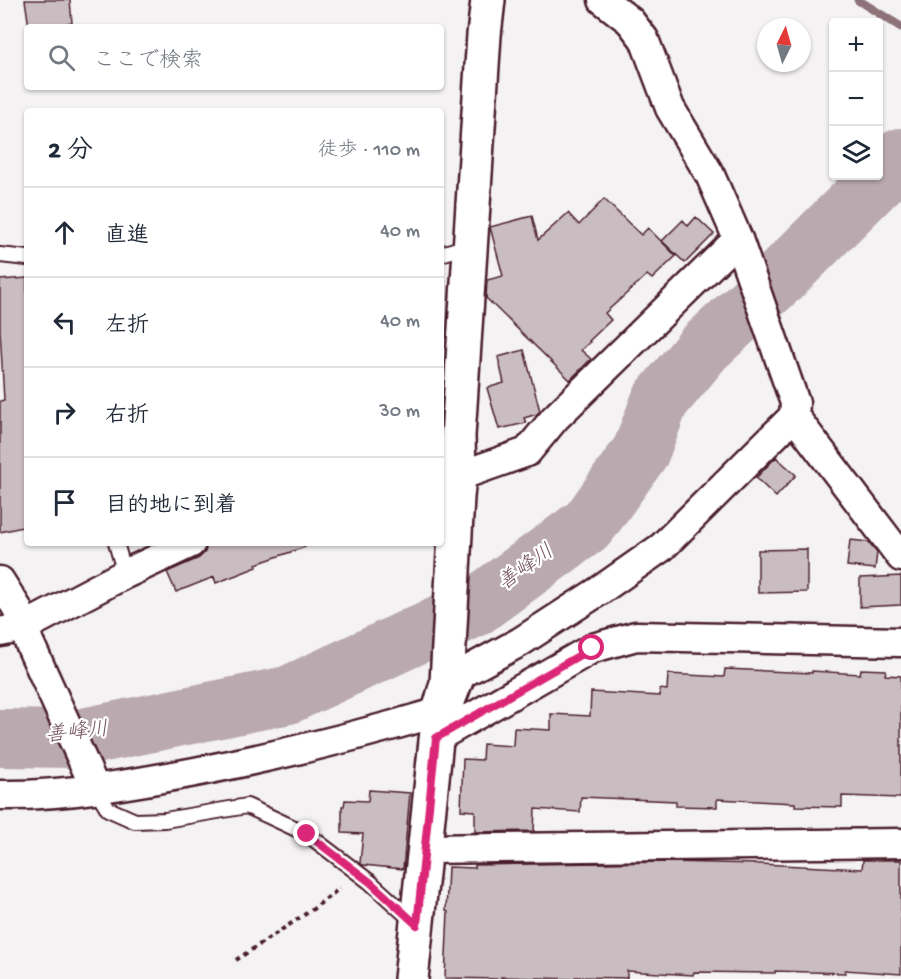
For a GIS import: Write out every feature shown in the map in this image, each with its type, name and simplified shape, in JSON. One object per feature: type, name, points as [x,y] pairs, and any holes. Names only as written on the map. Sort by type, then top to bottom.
[{"type":"street","points":[[411,979],[440,711],[458,487],[450,439],[456,249],[488,0]]},
{"type":"street","points":[[603,0],[630,21],[644,39],[670,108],[710,175],[738,239],[794,410],[901,557]]},
{"type":"street","points":[[458,487],[527,452],[555,418],[738,239]]},
{"type":"street","points":[[440,711],[461,674],[520,642],[662,547],[794,410]]},
{"type":"street","points":[[18,634],[125,574],[185,546]]},
{"type":"street","points":[[0,582],[17,608],[18,634],[94,784]]},
{"type":"street","points":[[0,795],[57,793],[94,784],[190,773],[313,747],[440,711],[592,648],[636,636],[901,642]]},
{"type":"street","points":[[424,849],[901,843]]},
{"type":"lane","points":[[0,255],[24,258]]},
{"type":"lane","points":[[117,546],[125,574]]},
{"type":"lane","points":[[94,784],[108,809],[135,821],[165,820],[247,806],[307,834],[359,873],[417,925]]},
{"type":"path","points":[[237,960],[313,909],[359,873]]},
{"type":"building","points":[[25,0],[70,0],[72,23],[29,24]]},
{"type":"building","points":[[604,199],[641,235],[648,228],[676,256],[652,279],[647,275],[605,313],[611,320],[581,350],[591,359],[570,380],[486,298],[487,280],[503,276],[490,227],[532,216],[538,240],[568,213],[579,225]]},
{"type":"building","points":[[696,217],[714,234],[685,263],[662,241],[683,220],[688,226]]},
{"type":"building","points":[[24,278],[24,527],[0,532],[0,401],[4,400],[0,280]]},
{"type":"building","points":[[524,350],[540,411],[524,418],[526,423],[499,429],[487,388],[504,383],[498,357]]},
{"type":"building","points":[[776,457],[796,475],[776,497],[756,478]]},
{"type":"building","points":[[850,540],[869,542],[877,553],[875,569],[847,566]]},
{"type":"building","points":[[206,546],[305,547],[256,564],[257,567],[216,583],[214,577],[176,592],[167,572],[199,558],[205,552]]},
{"type":"building","points":[[807,549],[807,592],[758,593],[758,550]]},
{"type":"building","points":[[901,576],[901,605],[860,607],[860,578]]},
{"type":"building","points":[[725,669],[860,674],[861,669],[886,670],[885,675],[901,676],[901,798],[842,796],[842,807],[795,806],[795,803],[717,799],[717,807],[676,806],[676,801],[581,797],[580,812],[535,809],[534,831],[475,832],[475,811],[461,810],[463,759],[482,760],[483,744],[513,746],[514,728],[551,730],[551,714],[590,716],[591,692],[660,696],[660,689],[667,690],[668,674],[724,677]]},
{"type":"building","points":[[369,790],[410,793],[403,869],[363,865],[360,863],[363,834],[342,833],[342,806],[345,800],[368,801]]},
{"type":"building","points":[[863,860],[901,860],[901,974],[845,970],[845,973],[694,972],[693,975],[627,971],[627,978],[445,978],[448,867],[667,862],[862,869]]},
{"type":"waterway","points":[[858,0],[901,27]]},
{"type":"waterway","name":"善峰川","points":[[0,738],[74,739],[288,695],[473,609],[589,524],[641,451],[660,401],[704,348],[785,273],[901,157]]},
{"type":"route","points":[[307,834],[370,882],[417,925],[436,738],[592,648]]}]
